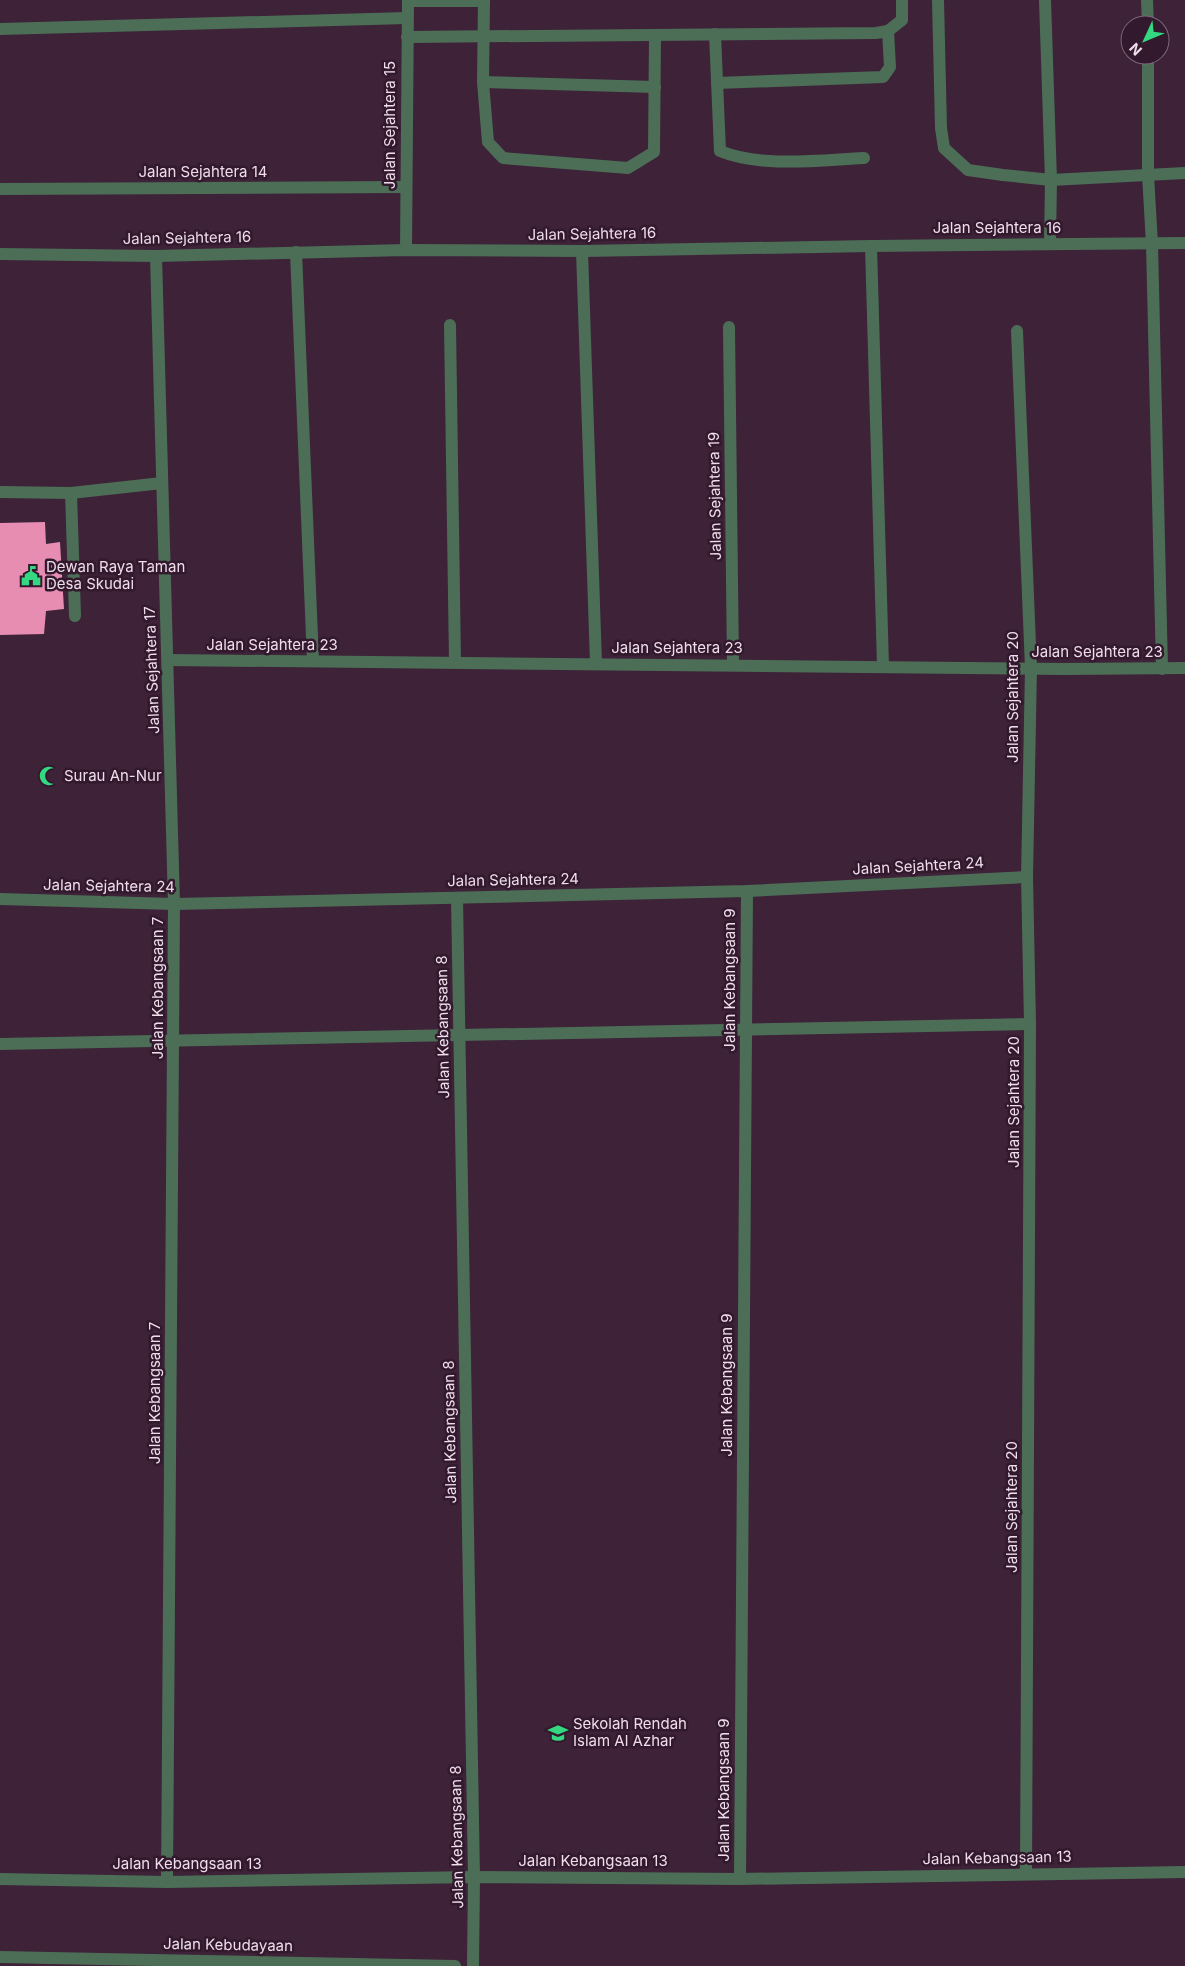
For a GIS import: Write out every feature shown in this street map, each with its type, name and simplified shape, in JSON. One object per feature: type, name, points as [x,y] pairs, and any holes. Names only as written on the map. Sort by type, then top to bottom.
[{"type":"street","points":[[408,0],[484,0],[483,82],[488,142],[503,158],[628,168],[654,152],[655,35]]},
{"type":"street","name":"Jalan Sejahtera 15","points":[[406,250],[408,0]]},
{"type":"street","points":[[407,37],[876,33],[888,31],[902,20],[902,0]]},
{"type":"street","points":[[938,0],[941,128],[944,148],[968,170],[1051,180],[1185,174]]},
{"type":"street","points":[[1046,0],[1051,180],[1050,244]]},
{"type":"street","points":[[1147,0],[1148,15]]},
{"type":"street","points":[[0,29],[408,18]]},
{"type":"street","points":[[717,83],[883,77],[890,67],[888,31]]},
{"type":"street","points":[[715,34],[720,151],[734,157],[787,162],[864,158]]},
{"type":"street","points":[[1148,65],[1148,175],[1152,244],[1162,668]]},
{"type":"street","points":[[483,82],[655,87]]},
{"type":"street","name":"Jalan Sejahtera 14","points":[[0,189],[406,187]]},
{"type":"street","name":"Jalan Sejahtera 16","points":[[0,254],[156,256],[406,250],[582,251],[1185,243]]},
{"type":"street","points":[[871,246],[883,666]]},
{"type":"street","points":[[582,251],[596,663]]},
{"type":"street","points":[[296,252],[313,661]]},
{"type":"street","name":"Jalan Sejahtera 17","points":[[156,256],[174,904]]},
{"type":"street","points":[[450,325],[455,662]]},
{"type":"street","name":"Jalan Sejahtera 19","points":[[729,327],[733,664]]},
{"type":"street","name":"Jalan Sejahtera 20","points":[[1018,331],[1031,668],[1027,877],[1030,1024],[1026,1873]]},
{"type":"street","points":[[0,492],[71,493],[162,483]]},
{"type":"street","points":[[71,493],[75,616]]},
{"type":"street","name":"Jalan Sejahtera 23","points":[[168,660],[1185,668]]},
{"type":"street","name":"Jalan Sejahtera 24","points":[[0,899],[174,904],[457,898],[747,891],[1027,877]]},
{"type":"street","name":"Jalan Kebangsaan 9","points":[[740,1878],[747,891]]},
{"type":"street","name":"Jalan Kebangsaan 8","points":[[457,898],[474,1877],[473,1966]]},
{"type":"street","name":"Jalan Kebangsaan 7","points":[[167,1882],[174,904]]},
{"type":"street","points":[[0,1044],[1030,1024]]},
{"type":"street","name":"Jalan Kebangsaan 13","points":[[0,1879],[167,1882],[474,1877],[740,1878],[1185,1872]]},
{"type":"street","name":"Jalan Kebudayaan","points":[[0,1957],[455,1966]]},
{"type":"building","name":"Dewan Raya Taman Desa Skudai","points":[[45,522],[46,544],[60,542],[64,609],[46,611],[44,634],[0,635],[0,523]]},
{"type":"place","name":"Dewan Raya Taman Desa Skudai","points":[[31,576]]},
{"type":"place","name":"Surau An-Nur","points":[[49,776]]},
{"type":"place","name":"Sekolah Rendah Islam Al Azhar","points":[[558,1733]]}]
